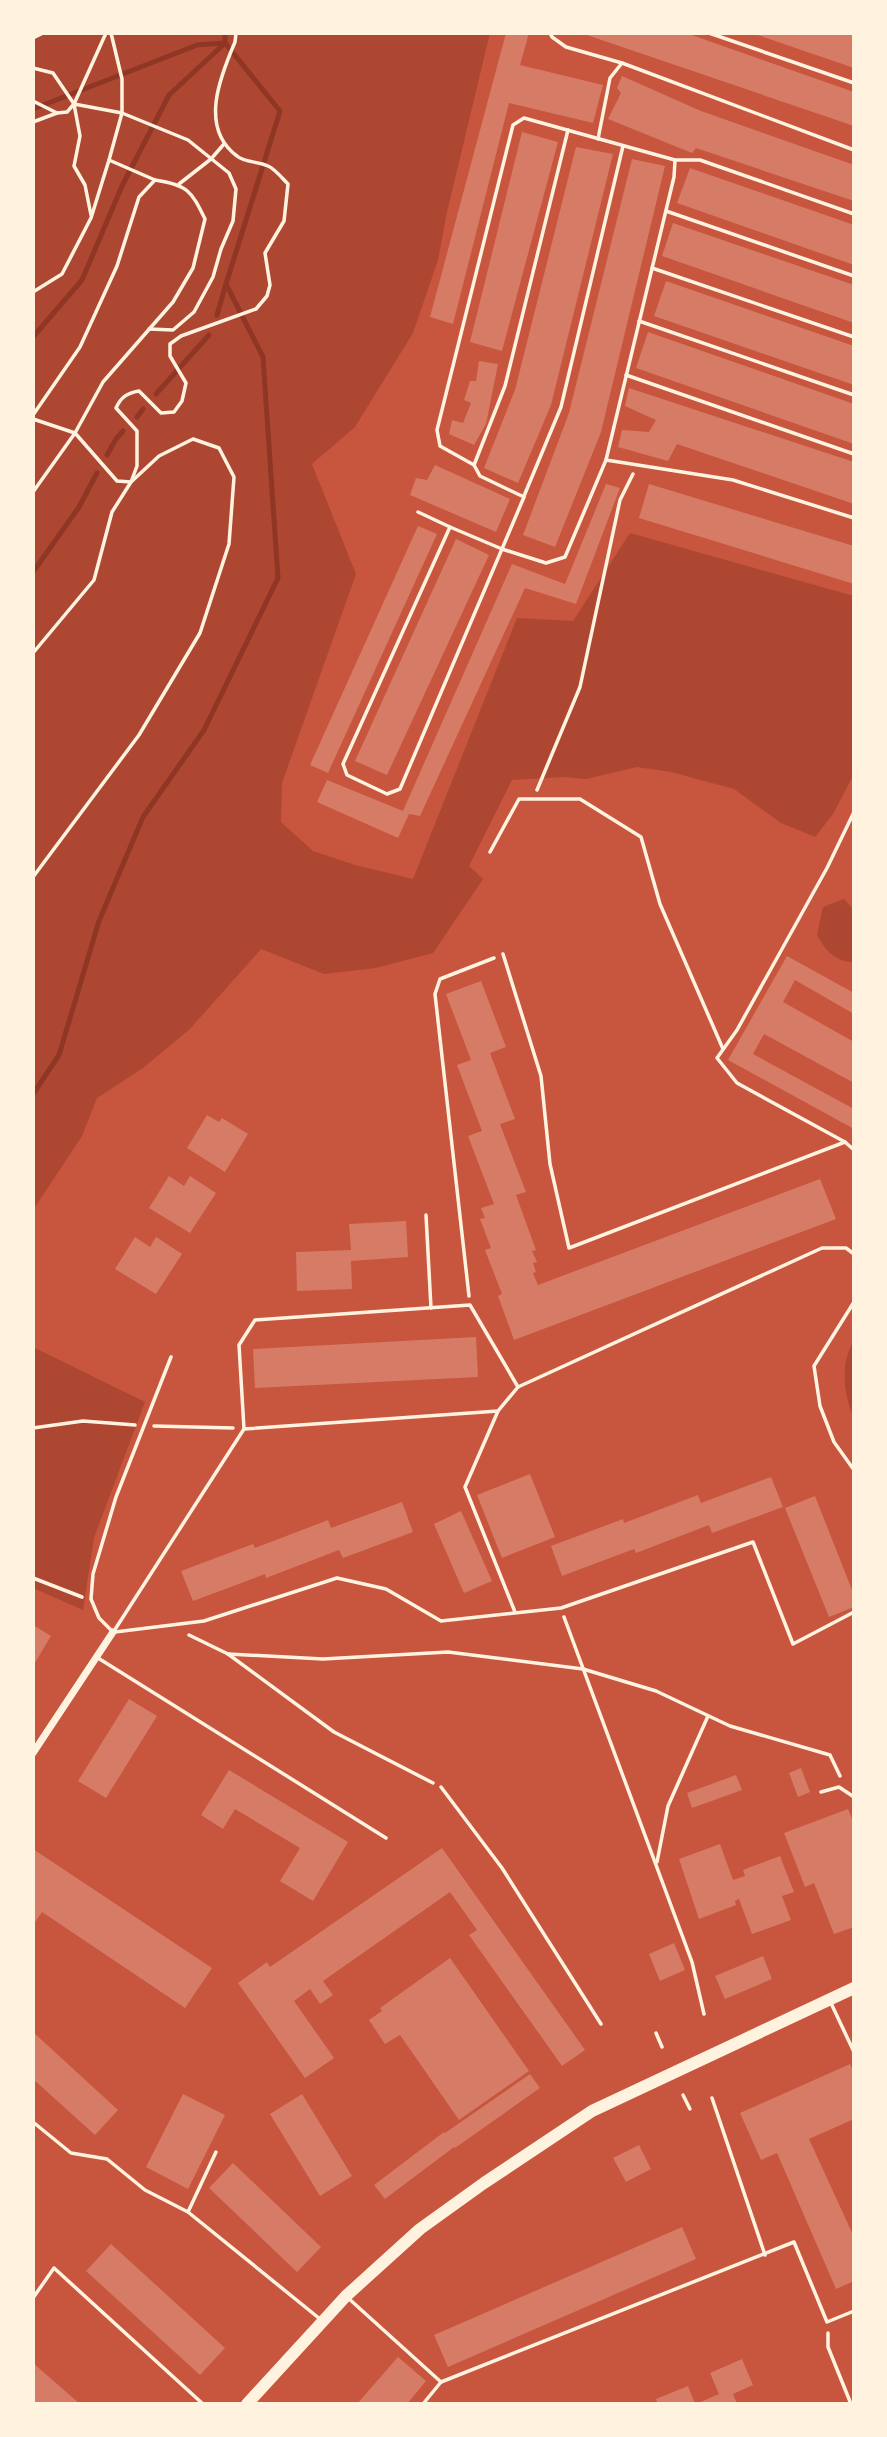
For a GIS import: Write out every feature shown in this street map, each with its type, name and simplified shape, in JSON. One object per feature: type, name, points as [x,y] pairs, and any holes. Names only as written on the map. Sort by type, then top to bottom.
[{"type":"main road","points":[[247,2404],[345,2296],[420,2229],[495,2175],[592,2111],[854,1988]]},
{"type":"street","points":[[33,1753],[113,1632]]},
{"type":"lane","points":[[550,33],[566,47],[622,63],[854,150]]},
{"type":"lane","points":[[709,33],[854,83]]},
{"type":"lane","points":[[598,139],[610,78],[622,63]]},
{"type":"lane","points":[[524,497],[480,476],[474,465],[440,446],[437,430],[513,125],[524,118],[674,160],[700,160],[854,214]]},
{"type":"lane","points":[[474,465],[505,386],[568,130]]},
{"type":"lane","points":[[450,527],[343,764],[347,775],[387,794],[400,789],[561,407],[624,146]]},
{"type":"lane","points":[[418,512],[502,549],[546,563],[565,557],[606,460],[674,177],[674,160]]},
{"type":"lane","points":[[666,211],[854,276]]},
{"type":"lane","points":[[652,268],[854,337]]},
{"type":"lane","points":[[639,321],[854,395]]},
{"type":"lane","points":[[626,376],[854,454]]},
{"type":"lane","points":[[606,460],[733,480],[854,518]]},
{"type":"lane","points":[[490,852],[519,799],[580,799],[641,837],[660,904],[723,1050]]},
{"type":"lane","points":[[854,812],[820,879],[717,1058],[737,1083],[845,1142],[854,1150]]},
{"type":"lane","points":[[503,954],[541,1076],[550,1164],[569,1248],[845,1142]]},
{"type":"lane","points":[[426,1215],[431,1308]]},
{"type":"lane","points":[[515,1613],[465,1487],[499,1411],[518,1387],[822,1248],[846,1248],[854,1254]]},
{"type":"lane","points":[[854,1302],[814,1366],[820,1406],[834,1442],[854,1471]]},
{"type":"lane","points":[[113,1632],[244,1429],[239,1345],[255,1320],[470,1305],[518,1387]]},
{"type":"lane","points":[[113,1632],[99,1618],[91,1599],[93,1574],[116,1497],[171,1357]]},
{"type":"lane","points":[[244,1429],[499,1411]]},
{"type":"lane","points":[[113,1632],[204,1621],[337,1578],[386,1589],[442,1621],[561,1608],[753,1542],[793,1644],[854,1612]]},
{"type":"lane","points":[[98,1658],[386,1838]]},
{"type":"lane","points":[[441,1787],[502,1868],[601,2024]]},
{"type":"lane","points":[[821,1792],[839,1787],[854,1797]]},
{"type":"lane","points":[[829,1999],[854,2052]]},
{"type":"lane","points":[[712,2098],[765,2255]]},
{"type":"lane","points":[[33,2122],[71,2153],[107,2158],[145,2190],[188,2211],[322,2320]]},
{"type":"lane","points":[[188,2211],[216,2152]]},
{"type":"lane","points":[[423,2404],[440,2382],[794,2242],[827,2322],[854,2311]]},
{"type":"lane","points":[[33,2298],[54,2268],[203,2404]]},
{"type":"lane","points":[[345,2296],[440,2382]]},
{"type":"path","points":[[33,38],[43,33]]},
{"type":"path","points":[[33,122],[56,113],[67,112],[74,103],[106,33]]},
{"type":"path","points":[[33,292],[62,274],[91,218],[109,160],[122,113],[122,79],[111,33]]},
{"type":"path","points":[[33,653],[94,580],[112,512],[131,482],[137,466],[137,432],[116,408],[120,399],[130,392],[139,391],[161,413],[174,412],[182,401],[186,383],[170,356],[170,344],[181,336],[257,309],[267,296],[270,285],[265,253],[284,221],[288,184],[268,166],[238,158],[224,144],[216,127],[216,96],[236,33]]},
{"type":"path","points":[[33,68],[54,73],[74,103],[80,136],[74,166],[85,185],[91,218]]},
{"type":"path","points":[[33,102],[56,113]]},
{"type":"path","points":[[74,103],[122,113],[188,140],[229,173],[236,189],[233,222],[220,249],[213,278],[194,312],[173,330],[149,329]]},
{"type":"path","points":[[179,184],[211,159],[224,144]]},
{"type":"path","points":[[33,492],[75,433],[103,382],[173,302],[193,268],[205,219],[196,200],[179,184],[155,180],[109,160]]},
{"type":"path","points":[[33,877],[139,735],[200,633],[229,544],[234,477],[219,448],[193,439],[159,456],[131,482],[117,481],[75,433],[33,417],[80,347],[117,266],[139,197],[155,180]]},
{"type":"path","points":[[534,799],[580,687],[620,500],[637,466]]},
{"type":"path","points":[[470,1305],[435,994],[440,979],[503,954]]},
{"type":"path","points":[[33,1578],[91,1599]]},
{"type":"path","points":[[561,1608],[692,1962],[705,2014]]},
{"type":"path","points":[[170,1625],[228,1654],[334,1732],[441,1787]]},
{"type":"path","points":[[228,1654],[323,1659],[448,1652],[583,1669],[656,1691],[730,1726],[830,1755],[848,1791]]},
{"type":"path","points":[[656,1865],[668,1806],[708,1716]]},
{"type":"path","points":[[656,2033],[662,2047]]},
{"type":"path","points":[[683,2095],[690,2109]]},
{"type":"path","points":[[827,2322],[828,2347],[851,2404]]},
{"type":"shaded area","points":[[33,33],[490,33],[438,260],[413,333],[355,427],[312,464],[356,574],[282,783],[281,822],[313,851],[355,865],[413,879],[517,618],[573,621],[630,533],[854,596],[854,774],[833,814],[815,837],[781,823],[734,789],[671,772],[637,767],[586,779],[563,777],[512,780],[469,866],[483,879],[433,953],[376,968],[324,974],[261,949],[190,1029],[143,1068],[97,1098],[82,1136],[33,1210]]},
{"type":"shaded area","points":[[844,899],[854,910],[854,962],[841,960],[831,954],[817,935],[823,907]]},
{"type":"shaded area","points":[[854,1341],[854,1417],[845,1389],[845,1368]]},
{"type":"shaded area","points":[[33,1347],[145,1402],[94,1538],[83,1610],[33,1588]]},
{"type":"building","points":[[506,33],[529,33],[520,65],[603,85],[593,123],[509,103],[453,324],[430,317]]},
{"type":"building","points":[[581,33],[686,33],[854,92],[854,126]]},
{"type":"building","points":[[854,33],[854,68],[755,34]]},
{"type":"building","points":[[622,76],[701,111],[854,165],[854,201],[696,148],[692,153],[608,119],[621,93],[617,88]]},
{"type":"building","points":[[522,132],[558,142],[502,351],[470,342]]},
{"type":"building","points":[[576,147],[613,154],[551,405],[518,483],[484,468],[515,390]]},
{"type":"building","points":[[632,159],[665,166],[601,432],[555,547],[523,535],[569,413]]},
{"type":"building","points":[[690,168],[854,225],[854,265],[677,203]]},
{"type":"building","points":[[673,223],[854,285],[854,323],[662,256]]},
{"type":"building","points":[[666,281],[854,346],[854,385],[654,316]]},
{"type":"building","points":[[648,332],[854,404],[854,444],[636,368]]},
{"type":"building","points":[[479,361],[498,364],[486,424],[474,445],[449,434],[452,420],[463,423],[471,403],[464,400],[470,381],[476,381]]},
{"type":"building","points":[[629,388],[854,462],[854,504],[677,444],[668,461],[618,447],[622,430],[649,432],[656,420],[625,406]]},
{"type":"building","points":[[435,465],[510,499],[496,532],[410,495],[416,478],[427,480]]},
{"type":"building","points":[[606,484],[620,488],[576,604],[525,588],[420,816],[409,814],[398,838],[317,802],[327,780],[403,811],[512,564],[565,584]]},
{"type":"building","points":[[649,484],[854,546],[854,584],[639,518]]},
{"type":"building","points":[[418,526],[437,534],[328,773],[310,765]]},
{"type":"building","points":[[456,539],[489,555],[387,775],[355,761]]},
{"type":"building","points":[[787,956],[854,993],[854,1014],[795,980],[783,1002],[854,1042],[854,1083],[764,1034],[753,1054],[854,1109],[854,1129],[728,1060]]},
{"type":"building","points":[[481,981],[506,1047],[490,1053],[515,1119],[500,1124],[526,1192],[516,1195],[536,1250],[532,1251],[537,1262],[533,1263],[536,1272],[533,1273],[538,1285],[820,1179],[836,1219],[514,1340],[498,1296],[502,1294],[485,1250],[491,1248],[480,1219],[485,1218],[481,1208],[494,1204],[468,1136],[482,1131],[457,1065],[471,1060],[446,994]]},
{"type":"building","points":[[207,1115],[219,1122],[222,1118],[248,1134],[225,1172],[187,1148]]},
{"type":"building","points":[[169,1176],[184,1186],[190,1176],[216,1193],[190,1233],[149,1208]]},
{"type":"building","points":[[406,1221],[408,1257],[351,1261],[352,1289],[297,1291],[296,1252],[351,1250],[349,1224]]},
{"type":"building","points":[[135,1237],[150,1247],[156,1237],[182,1254],[156,1294],[115,1269]]},
{"type":"building","points":[[476,1337],[478,1377],[255,1388],[253,1349]]},
{"type":"building","points":[[530,1474],[555,1537],[502,1558],[477,1495]]},
{"type":"building","points":[[771,1477],[783,1507],[712,1533],[709,1525],[636,1553],[634,1549],[562,1576],[551,1546],[623,1519],[624,1523],[698,1495],[701,1503]]},
{"type":"building","points":[[815,1496],[854,1595],[854,1607],[829,1617],[785,1508]]},
{"type":"building","points":[[402,1502],[413,1532],[343,1558],[339,1550],[266,1578],[265,1574],[193,1601],[181,1571],[253,1544],[255,1548],[328,1520],[331,1528]]},
{"type":"building","points":[[461,1511],[492,1581],[464,1593],[434,1524]]},
{"type":"building","points":[[33,1625],[51,1636],[33,1666]]},
{"type":"building","points":[[129,1699],[157,1716],[106,1798],[78,1781]]},
{"type":"building","points":[[801,1768],[810,1792],[798,1797],[789,1773]]},
{"type":"building","points":[[229,1770],[348,1842],[313,1901],[280,1881],[300,1848],[235,1809],[223,1829],[201,1815]]},
{"type":"building","points":[[736,1775],[742,1790],[692,1808],[687,1793]]},
{"type":"building","points":[[848,1809],[854,1824],[854,1927],[834,1934],[814,1883],[805,1887],[784,1833]]},
{"type":"building","points":[[720,1844],[733,1880],[745,1876],[743,1870],[780,1856],[794,1892],[782,1896],[791,1920],[752,1934],[739,1899],[735,1901],[736,1905],[699,1919],[679,1859]]},
{"type":"building","points":[[442,1848],[585,2050],[562,2066],[469,1935],[477,1930],[450,1892],[323,1981],[333,1995],[320,2004],[310,1989],[294,2001],[334,2058],[305,2078],[238,1983],[267,1962],[270,1967]]},
{"type":"building","points":[[33,1849],[212,1968],[185,2008],[42,1912],[33,1925]]},
{"type":"building","points":[[674,1943],[685,1970],[660,1981],[649,1954]]},
{"type":"building","points":[[763,1956],[772,1979],[725,1999],[715,1976]]},
{"type":"building","points":[[450,1958],[529,2071],[459,2120],[400,2035],[385,2044],[369,2020],[382,2011],[380,2008]]},
{"type":"building","points":[[33,2032],[118,2110],[95,2135],[33,2079]]},
{"type":"building","points":[[850,2064],[854,2073],[854,2119],[809,2139],[854,2237],[854,2281],[836,2289],[777,2153],[761,2160],[740,2113]]},
{"type":"building","points":[[530,2074],[540,2088],[454,2147],[385,2199],[374,2185],[444,2132]]},
{"type":"building","points":[[183,2094],[225,2115],[188,2189],[146,2167]]},
{"type":"building","points":[[302,2094],[352,2176],[320,2196],[270,2114]]},
{"type":"building","points":[[639,2145],[651,2169],[626,2182],[613,2158]]},
{"type":"building","points":[[233,2163],[321,2247],[297,2272],[209,2188]]},
{"type":"building","points":[[682,2227],[696,2259],[448,2367],[434,2335]]},
{"type":"building","points":[[111,2244],[225,2348],[200,2375],[86,2271]]},
{"type":"building","points":[[398,2357],[426,2381],[407,2404],[357,2404]]},
{"type":"building","points":[[742,2359],[753,2385],[733,2394],[737,2404],[696,2404],[719,2394],[710,2373]]},
{"type":"building","points":[[33,2363],[80,2404],[33,2404]]},
{"type":"building","points":[[688,2386],[695,2404],[658,2404],[656,2399]]},
{"type":"waterway","points":[[33,1094],[59,1055],[99,921],[143,817],[204,730],[278,578],[263,357],[226,284],[280,111],[225,43],[225,33]]},
{"type":"waterway","points":[[33,109],[197,45],[224,43]]},
{"type":"waterway","points":[[33,337],[82,280],[122,186],[169,95],[225,43]]},
{"type":"waterway","points":[[217,315],[226,284]]},
{"type":"waterway","points":[[156,394],[209,335]]},
{"type":"waterway","points":[[137,417],[143,409]]},
{"type":"waterway","points":[[107,455],[123,431]]},
{"type":"waterway","points":[[33,572],[79,507],[97,473]]}]
